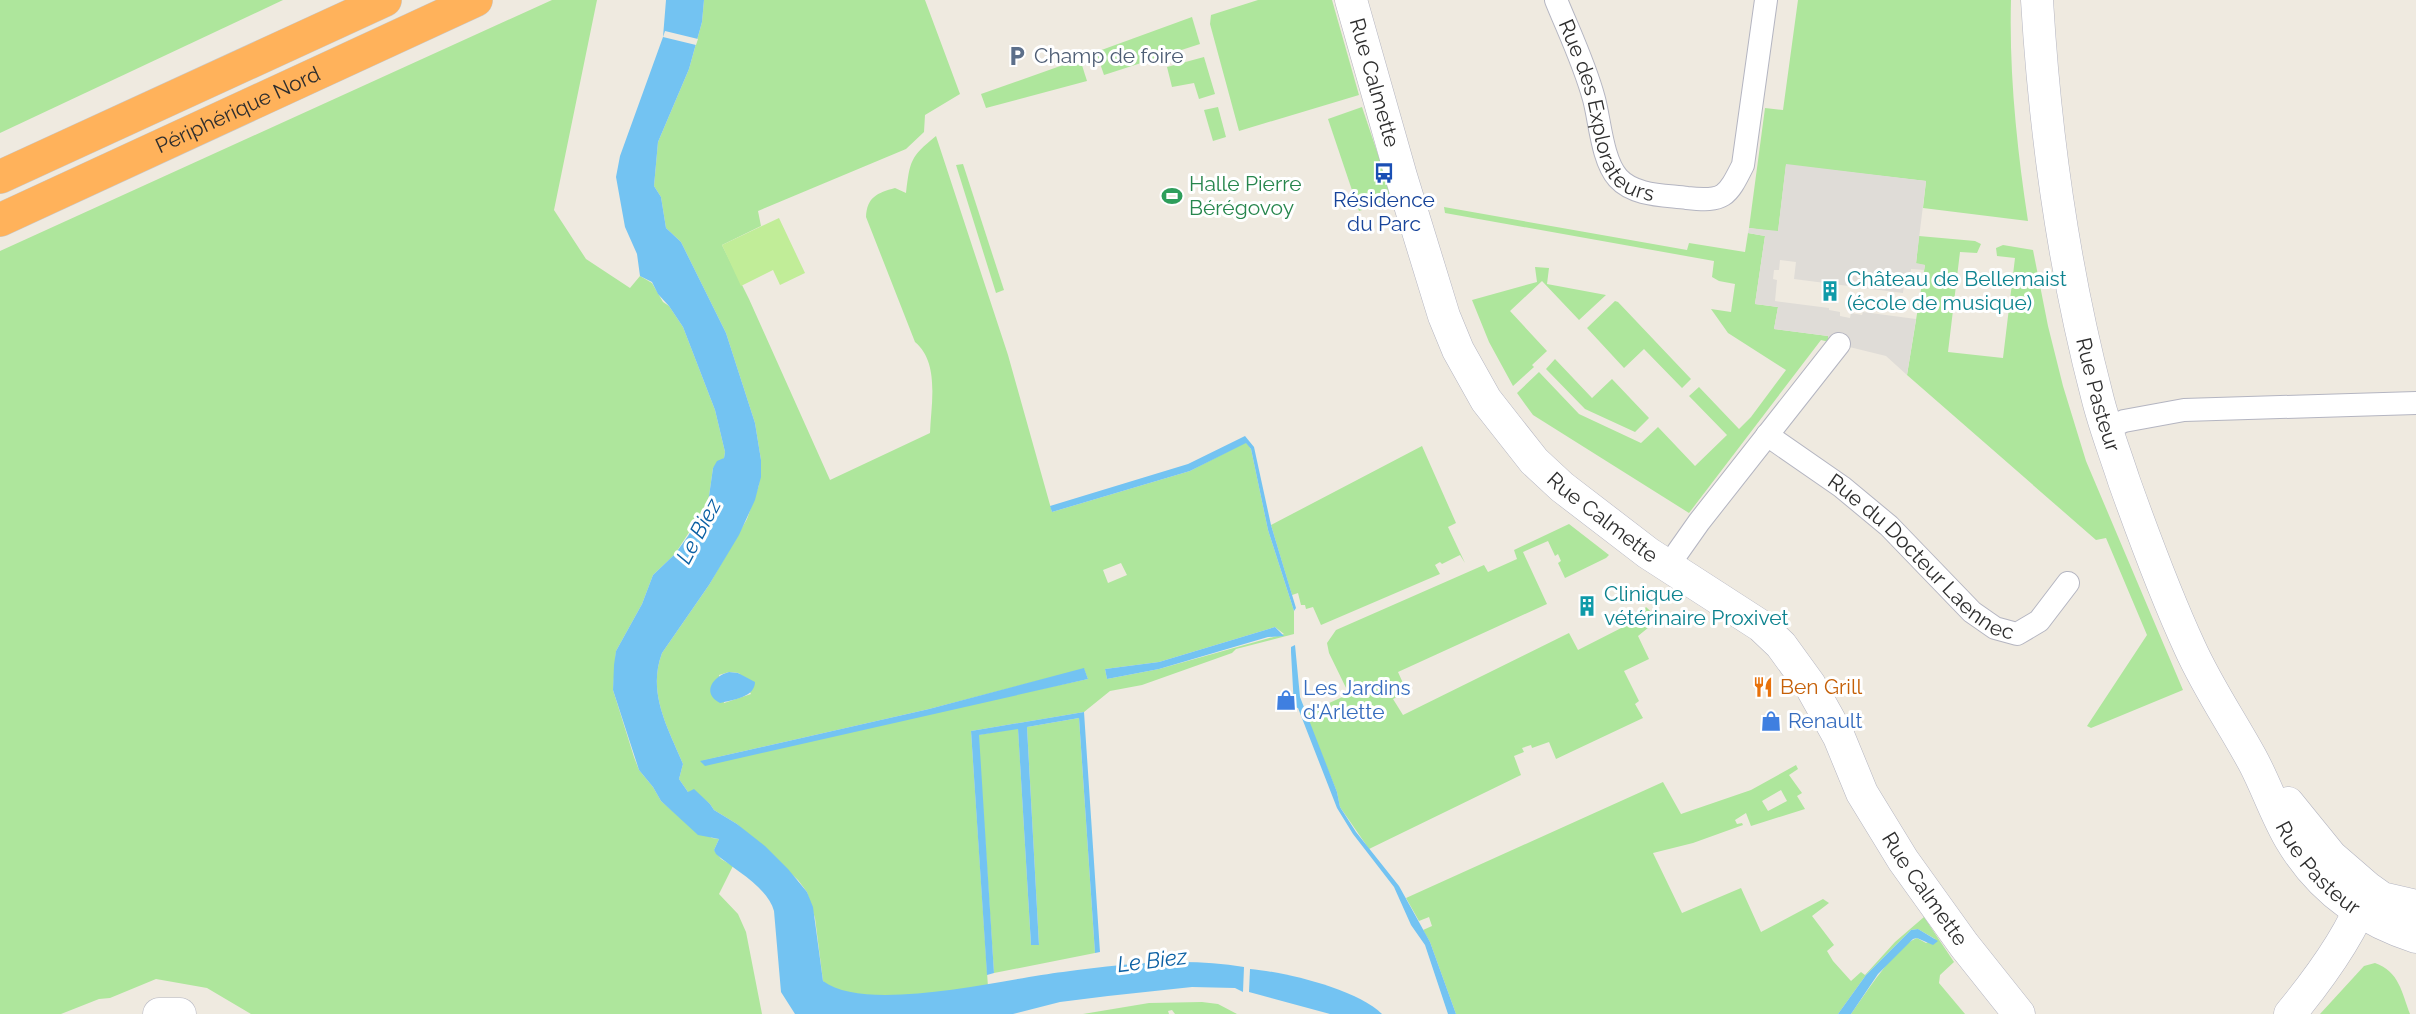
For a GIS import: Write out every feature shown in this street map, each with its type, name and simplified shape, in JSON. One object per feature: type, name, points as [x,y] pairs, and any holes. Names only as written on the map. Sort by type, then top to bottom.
[{"type":"highway","name":"Périphérique Nord","points":[[0,177],[385,0]]},
{"type":"highway","name":"Périphérique Nord","points":[[0,220],[476,0]]},
{"type":"street","name":"Rue Calmette","points":[[1351,0],[1424,255],[1444,316],[1471,376],[1507,427],[1534,460],[1555,480],[1618,532],[1761,626],[1781,645],[1810,685],[1839,736],[1862,792],[1903,860],[1964,945],[2019,1014]]},
{"type":"street","name":"Rue des Explorateurs","points":[[1556,0],[1583,66],[1594,99],[1602,138],[1617,177],[1641,191],[1711,201],[1724,195],[1734,183],[1743,165],[1766,0]]},
{"type":"street","name":"Rue Pasteur","points":[[2037,0],[2045,111],[2057,205],[2097,396],[2106,429],[2139,523],[2189,646],[2219,704],[2254,763],[2331,856],[2364,901],[2404,933],[2416,947]]},
{"type":"street","points":[[1668,566],[1699,522],[1839,344]]},
{"type":"street","points":[[2106,429],[2124,422],[2184,410],[2416,403]]},
{"type":"street","name":"Rue du Docteur Laennec","points":[[1767,435],[1842,487],[1889,526],[1972,612],[1995,628],[2017,634],[2038,621],[2068,583]]},
{"type":"street","points":[[2290,1014],[2341,943],[2364,901],[2390,885],[2416,889]]},
{"type":"street","name":"Rue Pasteur","points":[[2364,901],[2382,898],[2416,906]]},
{"type":"street","points":[[159,1014],[180,1014]]},
{"type":"green space","points":[[0,0],[283,0],[0,133]]},
{"type":"green space","points":[[552,0],[597,0],[554,210],[586,259],[630,288],[640,276],[652,283],[663,302],[669,306],[683,327],[715,410],[725,452],[724,458],[713,468],[708,503],[675,554],[653,575],[642,604],[616,651],[613,690],[639,770],[661,801],[683,820],[712,838],[719,839],[714,850],[721,859],[733,866],[719,894],[738,914],[746,932],[762,1014],[251,1014],[207,988],[156,979],[110,998],[99,999],[61,1014],[0,1014],[0,251]]},
{"type":"green space","points":[[704,0],[925,0],[960,94],[925,115],[924,132],[906,149],[758,211],[761,226],[722,245],[749,299],[830,480],[930,433],[932,385],[928,361],[915,342],[866,217],[868,205],[878,194],[895,188],[906,193],[913,160],[921,149],[936,136],[1008,355],[1052,512],[1190,471],[1246,442],[1251,449],[1268,530],[1294,611],[1294,634],[1236,649],[1232,653],[1142,685],[1110,691],[1084,712],[971,731],[988,987],[934,1000],[892,1006],[869,1005],[833,992],[823,981],[815,918],[807,892],[798,880],[737,824],[714,810],[703,798],[688,792],[679,779],[683,764],[661,710],[657,682],[658,668],[662,653],[709,585],[747,519],[759,485],[761,460],[755,423],[726,333],[681,242],[666,228],[661,197],[654,186],[658,142],[689,69],[702,22]],"holes":[[[1121,563],[1127,575],[1108,583],[1103,570]],[[1275,627],[1284,634],[1159,669],[1107,679],[1105,669],[1159,662]],[[1084,669],[1088,679],[700,761],[929,709]],[[729,672],[739,673],[751,694],[724,703],[719,675]]]},
{"type":"green space","points":[[1258,0],[1332,0],[1359,95],[1239,131],[1210,24],[1211,15]]},
{"type":"green space","points":[[1798,0],[2011,0],[2011,55],[2015,111],[2028,221],[1923,208],[1926,181],[1786,165],[1778,232],[1749,228],[1765,108],[1783,110]]},
{"type":"green space","points":[[1192,17],[1200,44],[1104,75],[1096,52]]},
{"type":"green space","points":[[1204,57],[1215,94],[1199,99],[1194,83],[1172,87],[1167,67]]},
{"type":"green space","points":[[1080,59],[1087,81],[986,108],[981,94]]},
{"type":"green space","points":[[1218,107],[1226,137],[1213,141],[1204,110]]},
{"type":"green space","points":[[1362,107],[1391,193],[1387,202],[1359,211],[1328,119]]},
{"type":"green space","points":[[963,164],[1004,290],[996,293],[956,165]]},
{"type":"green space","points":[[1444,207],[1687,250],[1689,243],[1745,252],[1748,233],[1765,236],[1755,304],[1778,307],[1774,329],[1828,336],[1829,342],[1821,340],[1689,513],[1533,415],[1517,393],[1539,372],[1579,414],[1641,443],[1658,427],[1695,466],[1727,435],[1689,396],[1699,387],[1739,429],[1751,417],[1786,370],[1728,333],[1711,309],[1731,312],[1735,284],[1712,277],[1714,261],[1445,213]]},
{"type":"green space","points":[[779,218],[805,273],[780,285],[773,270],[741,286],[722,245]]},
{"type":"green space","points":[[1919,236],[1975,241],[1981,244],[1977,253],[1960,252],[1948,352],[2003,358],[2015,258],[1997,256],[1996,248],[2003,245],[2033,250],[2063,386],[2086,461],[2183,690],[2091,728],[2087,726],[2147,635],[2106,538],[2096,540],[1907,375],[1925,265],[1916,264]]},
{"type":"green space","points":[[1535,267],[1549,268],[1547,284],[1606,295],[1579,320],[1542,281],[1510,311],[1547,351],[1532,365],[1534,367],[1513,386],[1489,342],[1472,300],[1537,282]]},
{"type":"green space","points":[[1615,301],[1691,379],[1682,388],[1644,349],[1624,368],[1587,328]]},
{"type":"green space","points":[[1555,359],[1592,398],[1612,379],[1649,418],[1635,432],[1585,409],[1546,369]]},
{"type":"green space","points":[[1422,446],[1456,523],[1448,527],[1465,563],[1460,555],[1442,564],[1440,562],[1435,565],[1440,574],[1321,625],[1313,607],[1306,609],[1305,605],[1301,605],[1298,593],[1292,595],[1271,525]]},
{"type":"green space","points":[[1569,524],[1609,555],[1565,578],[1558,563],[1561,561],[1558,554],[1555,556],[1548,541],[1523,552],[1547,604],[1398,672],[1407,692],[1393,699],[1403,715],[1569,633],[1578,650],[1633,622],[1646,607],[1659,619],[1638,636],[1649,659],[1624,671],[1639,701],[1635,704],[1643,718],[1556,759],[1549,742],[1532,748],[1531,745],[1522,748],[1524,752],[1514,756],[1521,775],[1369,849],[1340,807],[1337,792],[1305,714],[1349,694],[1329,653],[1327,643],[1336,630],[1484,565],[1488,572],[1517,559],[1514,550]]},
{"type":"green space","points":[[1079,718],[1095,953],[994,973],[978,735],[1018,728],[1031,945],[1039,945],[1027,727]]},
{"type":"green space","points":[[1796,765],[1798,769],[1789,775],[1802,793],[1797,796],[1805,809],[1751,826],[1746,813],[1735,820],[1737,824],[1742,823],[1743,825],[1693,843],[1653,853],[1682,913],[1741,888],[1761,932],[1823,899],[1829,903],[1812,916],[1834,945],[1827,951],[1833,961],[1851,981],[1861,972],[1865,975],[1895,942],[1924,917],[1954,962],[1940,975],[1939,983],[1965,1014],[1851,1014],[1899,951],[1917,938],[1926,943],[1935,939],[1918,929],[1911,930],[1866,975],[1838,1014],[1456,1014],[1430,942],[1423,930],[1432,926],[1429,917],[1419,921],[1406,898],[1663,782],[1681,814],[1751,790]],"holes":[[[1781,790],[1787,801],[1768,811],[1762,801]]]},
{"type":"green space","points":[[2375,963],[2395,977],[2410,1014],[2320,1014],[2364,966]]},
{"type":"green space","points":[[1149,1003],[1218,1004],[1237,1014],[1175,1014],[1172,1010],[1168,1011],[1169,1014],[1083,1014]]},
{"type":"shaded area","points":[[1786,164],[1926,181],[1916,263],[1925,265],[1924,270],[1911,269],[1910,277],[1905,277],[1903,293],[1794,279],[1796,262],[1780,260],[1779,270],[1774,270],[1773,279],[1777,280],[1775,301],[1829,308],[1829,310],[1840,312],[1840,316],[1850,318],[1851,313],[1862,315],[1863,312],[1916,319],[1907,375],[1886,356],[1829,342],[1828,336],[1774,329],[1778,307],[1755,304],[1765,236],[1748,233],[1749,228],[1778,231]]},
{"type":"water","name":"Le Biez","points":[[666,0],[704,0],[702,22],[689,69],[658,142],[654,186],[661,197],[666,228],[681,242],[726,333],[755,423],[761,460],[761,477],[755,500],[739,535],[709,585],[662,653],[658,668],[658,696],[661,710],[683,764],[679,779],[688,792],[694,789],[714,810],[737,824],[765,846],[807,892],[813,907],[823,981],[843,990],[870,994],[937,992],[1085,969],[1131,964],[1200,962],[1244,967],[1243,992],[1235,988],[1192,987],[1060,1002],[1013,1014],[795,1014],[781,992],[774,911],[765,894],[716,854],[714,850],[719,839],[698,835],[661,801],[639,770],[613,690],[616,651],[642,604],[653,575],[675,554],[708,503],[713,468],[717,461],[724,458],[725,452],[715,410],[683,327],[658,294],[652,282],[640,276],[637,254],[625,227],[616,177],[620,156],[663,37]]},
{"type":"water","points":[[1245,436],[1254,447],[1271,525],[1296,608],[1294,611],[1268,530],[1251,449],[1246,443],[1190,471],[1052,512],[1050,506],[1188,464]]},
{"type":"water","points":[[1275,627],[1284,636],[1268,637],[1159,669],[1107,679],[1105,669],[1159,662]]},
{"type":"water","points":[[1295,645],[1300,697],[1337,792],[1340,807],[1356,832],[1399,886],[1430,942],[1456,1014],[1448,1014],[1425,945],[1411,925],[1394,887],[1353,834],[1337,808],[1298,708],[1294,707],[1291,647]]},
{"type":"water","points":[[1084,668],[1088,679],[705,766],[700,761],[929,709]]},
{"type":"water","points":[[729,672],[738,673],[755,682],[754,687],[742,697],[720,703],[711,694],[711,685],[718,677]]},
{"type":"water","points":[[1084,712],[1100,952],[1095,953],[1079,718],[1027,727],[1039,945],[1031,945],[1018,729],[979,735],[994,973],[987,975],[971,731]]},
{"type":"water","points":[[1918,929],[1938,941],[1933,945],[1917,938],[1913,939],[1878,974],[1851,1014],[1838,1014],[1866,975],[1911,930]]},
{"type":"water","points":[[1250,969],[1320,983],[1355,997],[1382,1014],[1330,1014],[1249,992]]},
{"type":"pier","points":[[665,31],[698,39],[696,45],[663,37]]},
{"type":"place","name":"Champ de foire","points":[[1017,56]]},
{"type":"place","name":"Résidence du Parc","points":[[1384,173]]},
{"type":"place","name":"Halle Pierre Bérégovoy","points":[[1172,196]]},
{"type":"place","name":"Château de Bellemaist (école de musique)","points":[[1830,291]]},
{"type":"place","name":"Clinique vétérinaire Proxivet","points":[[1587,606]]},
{"type":"place","name":"Ben Grill","points":[[1763,687]]},
{"type":"place","name":"Les Jardins d'Arlette","points":[[1286,700]]},
{"type":"place","name":"Renault","points":[[1771,721]]}]
